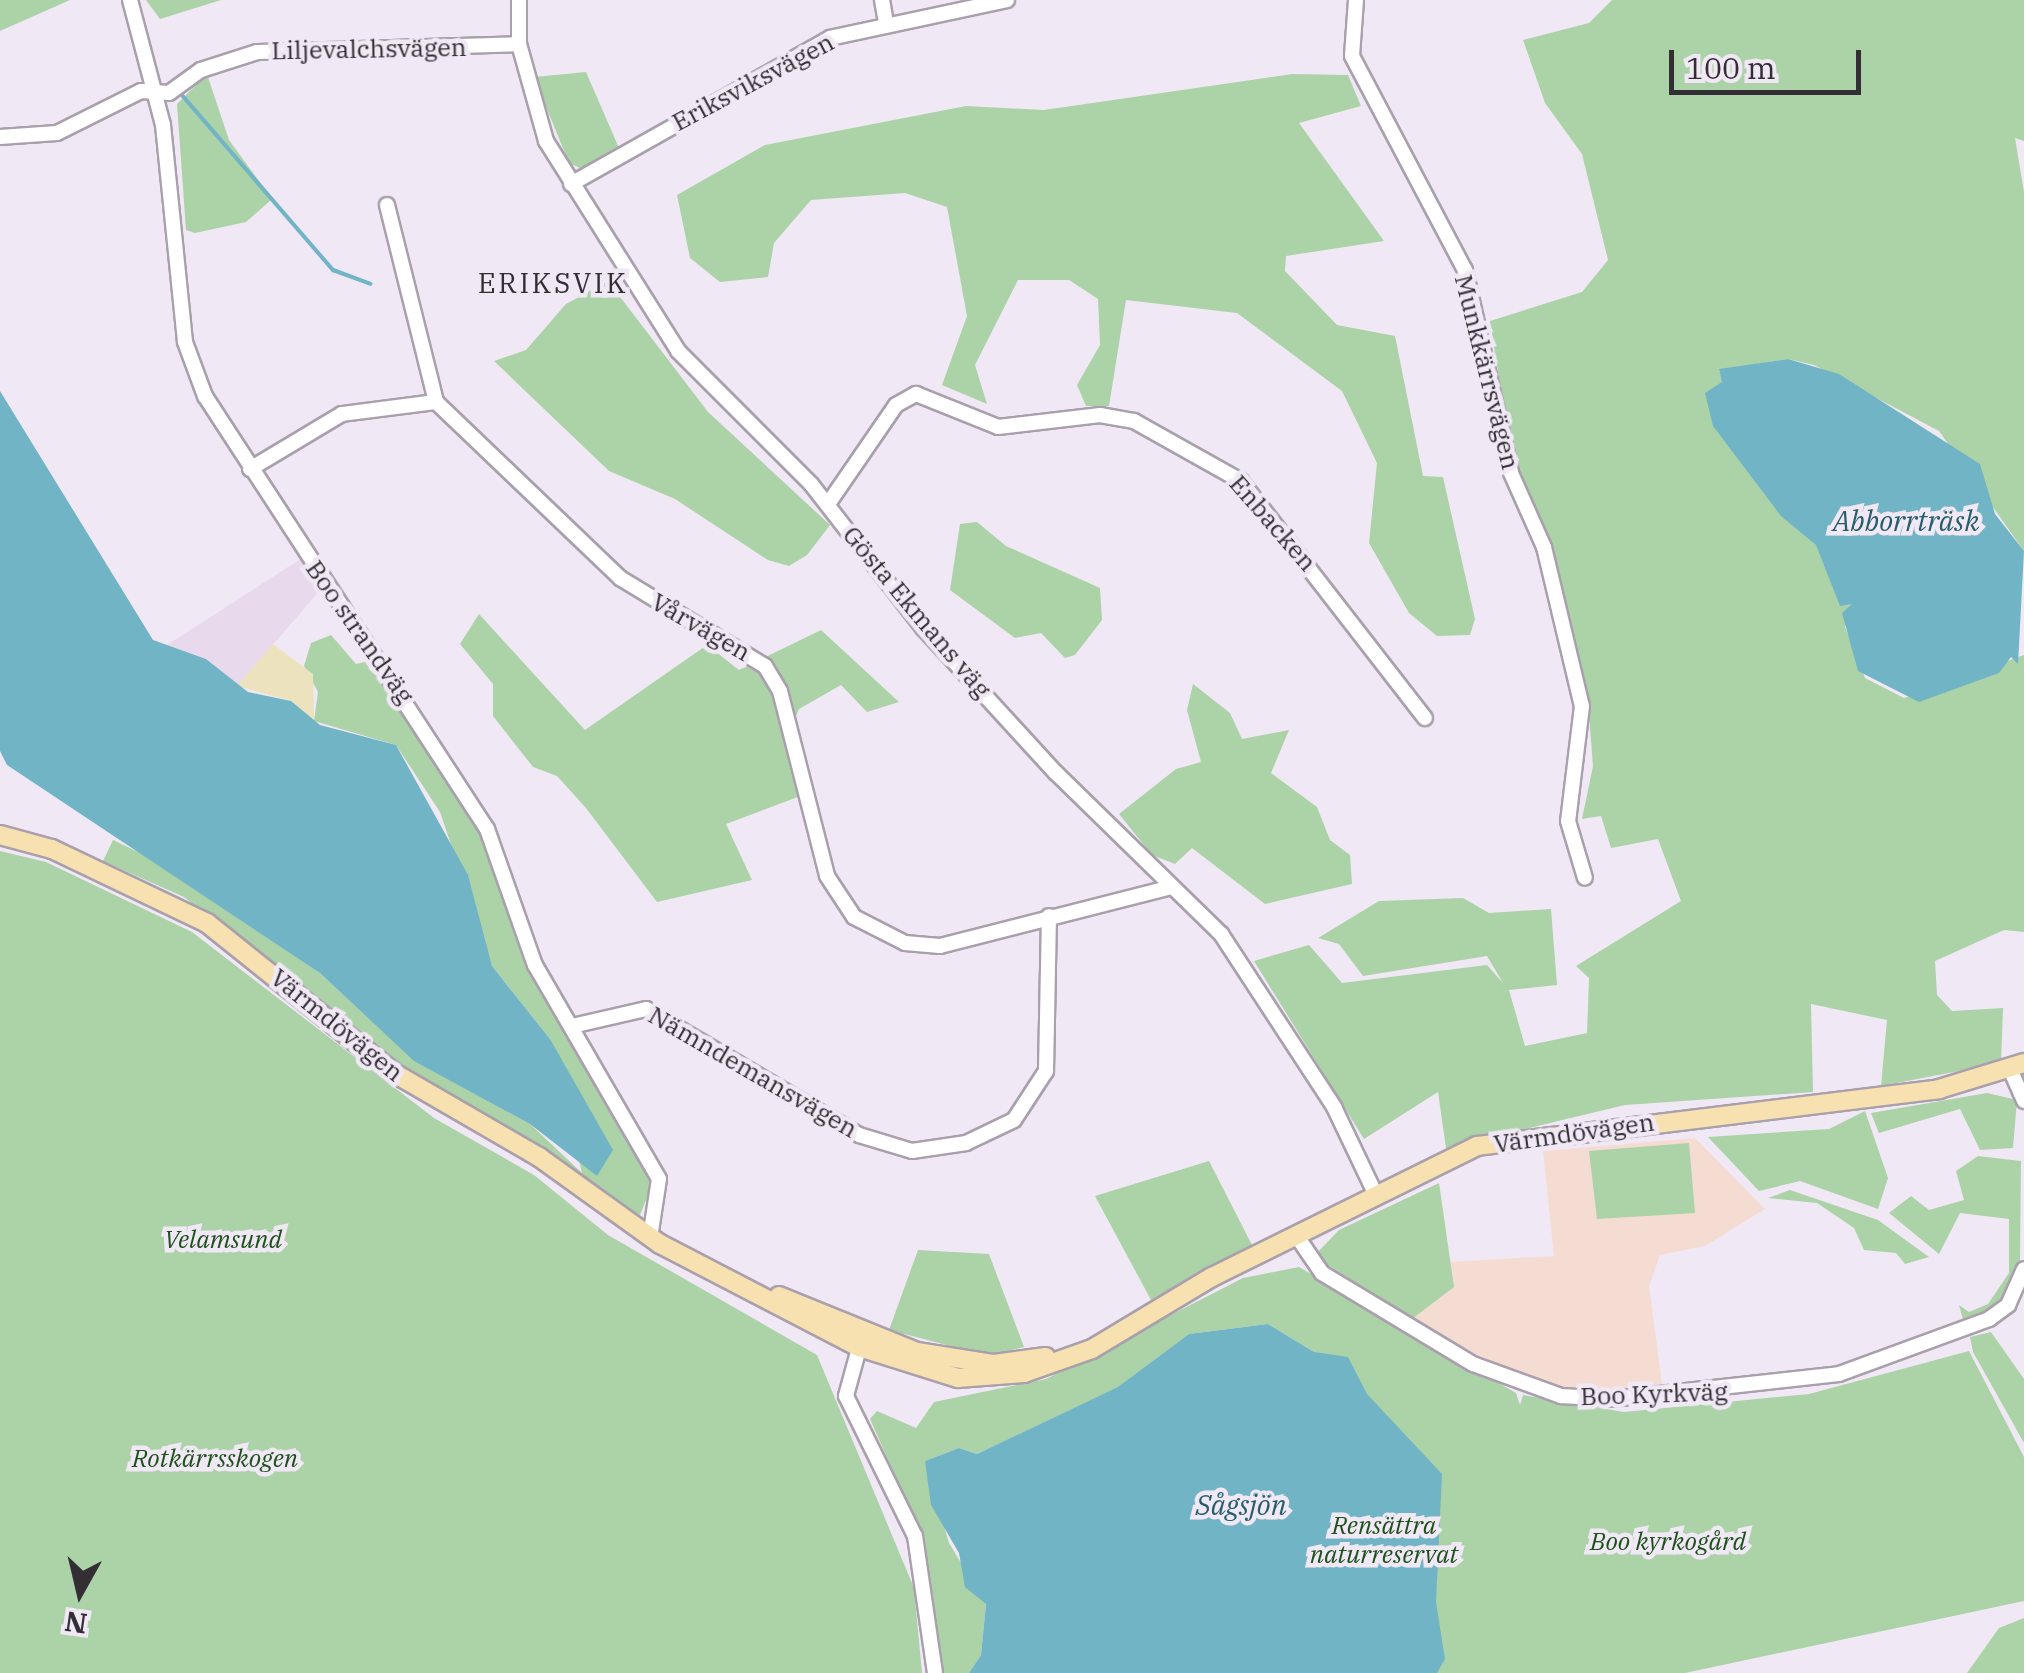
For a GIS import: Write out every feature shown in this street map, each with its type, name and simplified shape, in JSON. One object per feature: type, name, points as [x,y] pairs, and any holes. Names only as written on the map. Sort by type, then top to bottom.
[{"type":"main road","name":"Värmdövägen","points":[[0,835],[52,848],[208,923],[394,1074],[539,1157],[655,1241],[932,1373],[995,1378],[1048,1367],[1296,1235],[1498,1140],[1939,1089],[2017,1066]]},
{"type":"street","name":"Boo strandväg","points":[[130,0],[156,93],[185,342],[204,396],[487,829],[535,964],[659,1179],[655,1241]]},
{"type":"street","name":"Gösta Ekmans väg","points":[[519,0],[520,44],[536,115],[570,184],[707,390],[828,504],[924,629],[1239,958],[1334,1107],[1376,1195]]},
{"type":"street","points":[[882,0],[886,22]]},
{"type":"street","name":"Eriksviksvägen","points":[[570,184],[812,46],[886,22],[1007,0]]},
{"type":"street","name":"Munkkärrsvägen","points":[[1356,0],[1352,56],[1464,270],[1511,473],[1544,547],[1582,706],[1568,821],[1585,878]]},
{"type":"street","name":"Liljevalchsvägen","points":[[0,137],[57,133],[140,91],[156,93],[220,61],[275,49],[520,44]]},
{"type":"street","points":[[250,468],[342,414],[436,402],[387,205]]},
{"type":"street","name":"Enbacken","points":[[828,504],[896,405],[916,394],[998,427],[1100,415],[1134,421],[1241,481],[1425,718]]},
{"type":"street","name":"Vårvägen","points":[[436,402],[620,578],[765,666],[780,691],[827,876],[854,917],[922,947],[1168,888]]},
{"type":"street","name":"Nämndemansvägen","points":[[572,1026],[646,1008],[860,1134],[912,1151],[966,1144],[1014,1120],[1046,1071],[1049,916]]},
{"type":"street","points":[[2017,1066],[2024,1101]]},
{"type":"street","name":"Boo Kyrkväg","points":[[1296,1235],[1322,1272],[1529,1388],[1613,1399],[1730,1393],[1839,1374],[1972,1328],[2008,1305],[2024,1268]]},
{"type":"street","points":[[862,1339],[846,1396],[915,1536],[934,1673]]},
{"type":"shaded area","points":[[302,558],[322,588],[237,686],[206,659],[167,645]]},
{"type":"shaded area","points":[[1695,1138],[1765,1209],[1705,1246],[1660,1255],[1649,1286],[1663,1391],[1559,1387],[1515,1375],[1412,1319],[1454,1287],[1449,1262],[1554,1256],[1543,1151]]},
{"type":"green space","points":[[0,0],[70,0],[0,31]]},
{"type":"green space","points":[[146,0],[221,0],[160,19]]},
{"type":"green space","points":[[1612,0],[2024,0],[2024,141],[2015,138],[2024,192],[2024,551],[1939,431],[1814,365],[1788,359],[1719,370],[1761,486],[1817,546],[1837,597],[1852,604],[1845,627],[1865,678],[1904,698],[2024,655],[2024,932],[2004,930],[1935,961],[1937,995],[1952,1011],[2003,1008],[2001,1063],[1881,1086],[1887,1020],[1811,1004],[1813,1092],[1625,1105],[1446,1148],[1438,1092],[1364,1139],[1254,961],[1309,945],[1342,983],[1487,965],[1503,983],[1487,956],[1363,976],[1339,944],[1318,938],[1379,901],[1463,898],[1489,913],[1551,909],[1557,985],[1509,990],[1525,1046],[1587,1033],[1589,978],[1576,966],[1681,901],[1658,839],[1611,848],[1601,816],[1582,819],[1593,766],[1588,701],[1510,449],[1490,321],[1582,292],[1608,260],[1582,154],[1545,103],[1523,40],[1589,23]]},
{"type":"green space","points":[[586,72],[619,148],[580,168],[569,163],[534,77]]},
{"type":"green space","points":[[207,74],[229,140],[272,199],[246,222],[195,233],[186,230],[177,104]]},
{"type":"green space","points":[[1292,74],[1348,75],[1361,106],[1299,123],[1384,241],[1286,256],[1285,271],[1337,325],[1395,336],[1423,476],[1443,477],[1475,619],[1470,635],[1437,636],[1409,613],[1369,543],[1377,463],[1342,391],[1237,313],[1126,300],[1109,406],[1086,406],[1077,385],[1100,345],[1098,299],[1069,280],[1018,280],[975,365],[987,404],[942,385],[967,316],[947,207],[905,193],[811,200],[774,243],[768,277],[720,282],[690,258],[677,195],[765,145],[966,106],[1044,110]]},
{"type":"green space","points":[[608,281],[708,412],[830,525],[807,555],[789,566],[768,560],[675,499],[609,471],[494,361],[526,350],[566,304]]},
{"type":"green space","points":[[977,522],[1006,546],[1100,588],[1102,620],[1075,655],[1065,658],[1041,633],[1015,638],[950,590],[960,524]]},
{"type":"green space","points":[[479,614],[585,730],[707,645],[739,670],[821,630],[899,702],[867,712],[841,685],[799,709],[787,738],[803,795],[726,824],[752,880],[657,902],[586,808],[557,776],[533,767],[493,716],[493,684],[460,644]]},
{"type":"green space","points":[[331,635],[356,664],[373,660],[481,828],[525,960],[654,1180],[640,1215],[398,1066],[184,897],[103,861],[113,840],[174,869],[320,973],[415,1061],[530,1124],[582,1173],[550,1039],[492,966],[440,812],[396,745],[314,721],[318,692],[304,666],[311,643]]},
{"type":"green space","points":[[1193,684],[1230,713],[1242,739],[1289,730],[1271,773],[1317,807],[1330,840],[1350,855],[1352,884],[1265,904],[1192,848],[1175,864],[1152,855],[1119,814],[1176,769],[1201,762],[1187,710]]},
{"type":"green space","name":"Rotkärrsskogen","points":[[0,851],[46,862],[192,932],[434,1118],[534,1175],[608,1235],[817,1355],[914,1588],[922,1673],[0,1673]]},
{"type":"green space","points":[[1987,1093],[2017,1100],[2013,1148],[1980,1150],[1960,1109],[1879,1133],[1871,1113]]},
{"type":"green space","points":[[1865,1111],[1888,1178],[1878,1209],[1800,1181],[1759,1191],[1708,1137],[1829,1129]]},
{"type":"green space","points":[[1689,1143],[1695,1213],[1597,1219],[1589,1151]]},
{"type":"green space","points":[[1978,1156],[2021,1161],[2020,1260],[2002,1302],[1964,1323],[1959,1305],[1969,1312],[1988,1304],[2009,1273],[2009,1219],[1960,1213],[1939,1254],[1889,1213],[1911,1196],[1929,1210],[1964,1200],[1956,1171]]},
{"type":"green space","points":[[1209,1161],[1252,1245],[1151,1300],[1095,1196]]},
{"type":"green space","points":[[1439,1183],[1454,1287],[1412,1319],[1314,1256],[1339,1230]]},
{"type":"green space","points":[[1790,1190],[1878,1220],[1929,1257],[1905,1264],[1896,1253],[1864,1250],[1854,1228],[1817,1203],[1768,1198]]},
{"type":"green space","points":[[918,1250],[989,1254],[1024,1347],[989,1356],[889,1330]]},
{"type":"green space","points":[[1299,1267],[1516,1393],[1520,1405],[1523,1395],[1624,1412],[1809,1394],[1969,1351],[2024,1457],[2024,1601],[1685,1673],[1243,1673],[1314,1352],[1268,1324],[1189,1334],[1119,1387],[977,1454],[959,1448],[925,1461],[949,1543],[986,1604],[981,1655],[969,1673],[944,1673],[924,1541],[870,1419],[877,1411],[916,1428],[934,1402],[1046,1379],[1243,1278]]},
{"type":"green space","points":[[1991,1332],[2024,1379],[2024,1443],[1973,1352],[1970,1337]]},
{"type":"green space","points":[[2024,1618],[2024,1673],[1967,1673],[1999,1628]]},
{"type":"sand","points":[[273,644],[313,674],[314,721],[291,701],[237,686]]},
{"type":"water","name":"Abborrträsk","points":[[1788,359],[1839,374],[1980,464],[1995,514],[2024,551],[2018,664],[2011,657],[1999,673],[1919,702],[1858,671],[1842,613],[1852,604],[1840,606],[1816,545],[1781,516],[1713,426],[1705,393],[1722,382],[1719,369]]},
{"type":"water","points":[[0,391],[153,640],[206,659],[248,692],[291,701],[320,725],[396,745],[468,875],[492,966],[550,1039],[613,1150],[597,1176],[530,1124],[414,1061],[320,973],[7,765],[0,751]]},
{"type":"water","name":"Sågsjön","points":[[1268,1324],[1314,1352],[1348,1357],[1367,1394],[1442,1474],[1436,1602],[1445,1659],[1437,1673],[969,1673],[981,1655],[986,1604],[965,1587],[959,1553],[931,1505],[925,1461],[959,1448],[977,1454],[1118,1387],[1189,1334]]},
{"type":"waterway","points":[[181,94],[333,270],[371,284]]},
{"type":"district","name":"ERIKSVIK","points":[[553,283]]},
{"type":"park label","name":"Velamsund","points":[[223,1239]]},
{"type":"park label","name":"Rensättra naturreservat","points":[[1384,1540]]},
{"type":"park label","name":"Boo kyrkogård","points":[[1668,1541]]}]
